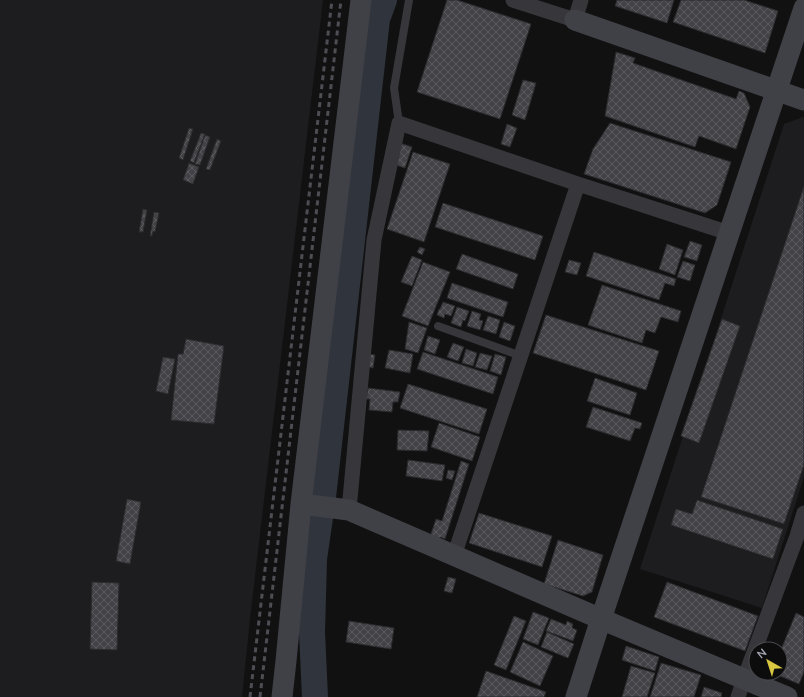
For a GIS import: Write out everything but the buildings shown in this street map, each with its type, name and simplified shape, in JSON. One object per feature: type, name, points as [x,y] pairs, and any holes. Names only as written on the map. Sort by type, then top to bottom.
[{"type":"street","points":[[282,697],[361,0]]},
{"type":"street","points":[[513,0],[804,100]]},
{"type":"street","points":[[574,20],[581,0]]},
{"type":"street","points":[[576,697],[804,8]]},
{"type":"street","points":[[342,509],[374,240],[399,123],[578,184],[729,233]]},
{"type":"street","points":[[454,556],[578,184]]},
{"type":"street","points":[[305,504],[342,509],[601,619],[741,688],[788,697]]},
{"type":"street","points":[[741,688],[800,537],[804,513]]},
{"type":"lane","points":[[399,123],[394,88],[409,0]]},
{"type":"lane","points":[[438,326],[521,356]]},
{"type":"shaded area","points":[[0,0],[323,0],[242,697],[0,697]]},
{"type":"shaded area","points":[[803,117],[804,477],[762,608],[640,569],[784,124]]},
{"type":"waterway","points":[[315,697],[312,632],[314,559],[323,497],[377,19],[384,0]]},
{"type":"railway","points":[[250,697],[332,0]]},
{"type":"railway","points":[[260,697],[341,0]]}]
